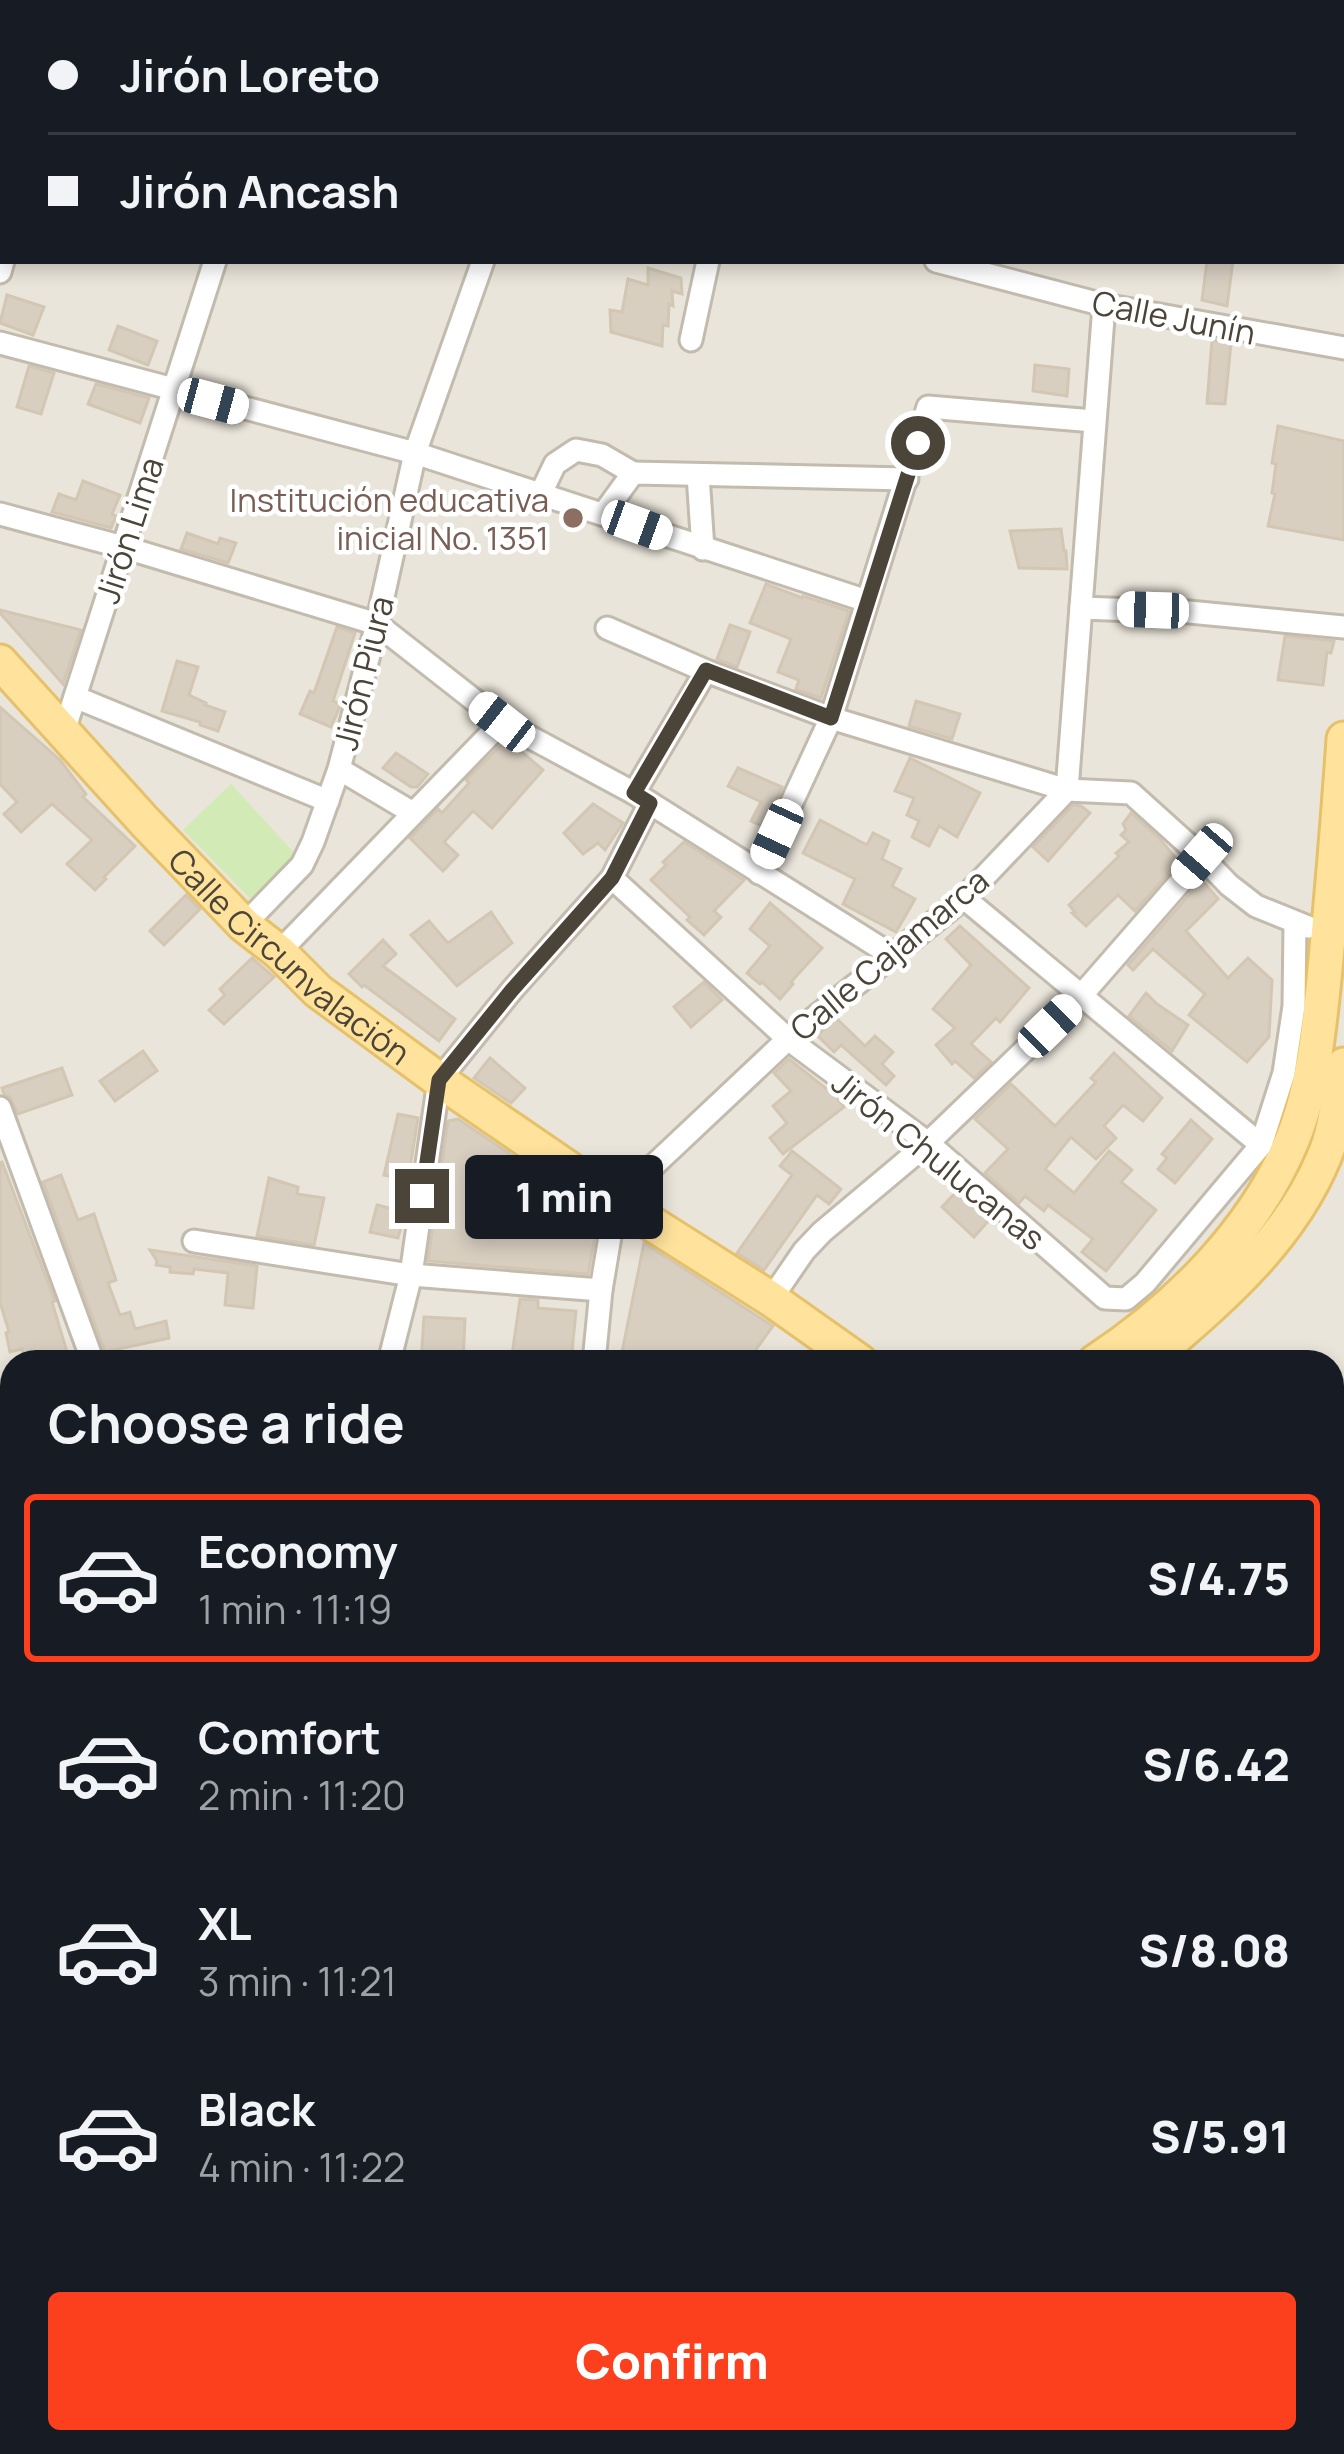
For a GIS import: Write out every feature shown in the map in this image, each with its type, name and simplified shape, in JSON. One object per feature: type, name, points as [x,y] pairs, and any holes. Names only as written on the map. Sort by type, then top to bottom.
[{"type":"main road","name":"Calle Circunvalación","points":[[0,662],[244,925],[318,991],[616,1202],[843,1350]]},
{"type":"main road","points":[[1111,1350],[1157,1316],[1243,1226],[1313,1065],[1337,933],[1344,739]]},
{"type":"main road","points":[[1161,1350],[1232,1288],[1267,1250],[1335,1156],[1344,1065]]},
{"type":"street","name":"Jirón Lima","points":[[64,731],[214,264]]},
{"type":"street","name":"Jirón Piura","points":[[244,925],[302,865],[328,801],[377,624],[415,453],[482,264]]},
{"type":"street","points":[[691,340],[707,264]]},
{"type":"street","name":"Calle Junín","points":[[947,264],[1104,305],[1344,348]]},
{"type":"street","points":[[1067,790],[1104,305]]},
{"type":"street","points":[[0,343],[415,453],[867,601]]},
{"type":"street","points":[[759,873],[831,718],[928,407],[1094,421]]},
{"type":"street","points":[[541,493],[555,464],[576,449],[602,455],[633,472],[907,479]]},
{"type":"street","points":[[604,513],[633,472]]},
{"type":"street","points":[[698,475],[703,549]]},
{"type":"street","points":[[0,514],[377,624],[502,722],[642,798],[893,956]]},
{"type":"street","points":[[1081,608],[1189,611],[1344,627]]},
{"type":"street","points":[[607,628],[831,718],[1067,790],[1131,793],[1256,906],[1295,924],[1337,933]]},
{"type":"street","points":[[392,1350],[411,1275],[439,1080],[612,878],[642,798],[706,670]]},
{"type":"street","points":[[76,697],[328,801]]},
{"type":"street","points":[[279,952],[502,722]]},
{"type":"street","points":[[339,769],[413,813]]},
{"type":"street","name":"Calle Cajamarca","points":[[616,1202],[788,1039],[964,898],[1067,790]]},
{"type":"street","points":[[771,1299],[822,1232],[928,1143],[1080,997],[1202,856]]},
{"type":"street","name":"Jirón Chulucanas","points":[[612,878],[788,1039],[928,1143],[1105,1298],[1126,1299],[1145,1283],[1278,1138]]},
{"type":"street","points":[[964,898],[1080,997],[1278,1138],[1335,1156]]},
{"type":"street","points":[[1278,1138],[1294,1006],[1295,924]]},
{"type":"street","points":[[0,1108],[89,1350]]},
{"type":"street","points":[[595,1350],[616,1202]]},
{"type":"street","points":[[194,1241],[411,1275],[601,1290]]},
{"type":"shaded area","points":[[0,264],[1344,264],[1344,1350],[0,1350]]},
{"type":"green space","points":[[231,784],[298,857],[254,902],[183,830]]},
{"type":"building","points":[[1207,264],[1233,264],[1227,306],[1202,300]]},
{"type":"building","points":[[648,268],[681,278],[682,294],[672,291],[673,306],[669,304],[668,326],[663,325],[662,346],[611,332],[610,310],[622,312],[628,279],[648,285]]},
{"type":"building","points":[[7,295],[44,307],[33,335],[0,323]]},
{"type":"building","points":[[118,326],[157,341],[148,365],[109,350]]},
{"type":"building","points":[[1212,340],[1231,343],[1225,404],[1207,403]]},
{"type":"building","points":[[1035,365],[1069,369],[1067,396],[1033,391]]},
{"type":"building","points":[[29,366],[54,373],[41,414],[17,407]]},
{"type":"building","points":[[96,384],[149,398],[140,423],[88,404]]},
{"type":"building","points":[[1278,426],[1344,441],[1344,540],[1268,526],[1275,494],[1276,464],[1272,463]]},
{"type":"building","points":[[83,481],[120,495],[111,528],[52,512],[59,494],[76,500]]},
{"type":"building","points":[[1061,529],[1067,569],[1019,568],[1010,531]]},
{"type":"building","points":[[187,533],[218,544],[220,538],[236,543],[228,563],[181,549]]},
{"type":"building","points":[[766,584],[849,611],[821,698],[796,689],[799,680],[778,672],[791,639],[750,623]]},
{"type":"building","points":[[0,613],[81,630],[63,684]]},
{"type":"building","points":[[730,625],[750,632],[737,667],[717,659]]},
{"type":"building","points":[[337,627],[355,633],[333,701],[341,704],[331,727],[300,714],[310,691],[314,693]]},
{"type":"building","points":[[1285,636],[1334,641],[1331,653],[1327,652],[1323,685],[1278,680]]},
{"type":"building","points":[[177,661],[198,667],[189,695],[225,712],[218,731],[162,711]]},
{"type":"building","points":[[916,701],[960,714],[952,739],[909,726]]},
{"type":"building","points":[[0,707],[60,760],[86,794],[83,797],[135,846],[95,890],[67,864],[92,840],[52,804],[21,832],[4,814],[17,802],[0,784]]},
{"type":"building","points":[[505,741],[543,770],[492,828],[473,811],[444,842],[458,855],[443,871],[410,838],[438,809],[442,813],[469,783],[466,780]]},
{"type":"building","points":[[396,753],[428,774],[417,787],[383,768]]},
{"type":"building","points":[[910,758],[980,793],[957,837],[939,826],[929,846],[912,837],[919,821],[907,815],[914,798],[895,791]]},
{"type":"building","points":[[738,768],[782,787],[764,827],[751,821],[761,802],[728,786]]},
{"type":"building","points":[[593,804],[623,823],[605,850],[598,843],[583,854],[564,833]]},
{"type":"building","points":[[1073,805],[1090,813],[1048,861],[1033,847]]},
{"type":"building","points":[[1131,813],[1181,859],[1135,911],[1118,895],[1086,926],[1069,905],[1129,842],[1121,835]]},
{"type":"building","points":[[820,820],[867,845],[873,833],[889,841],[882,859],[901,869],[892,886],[915,899],[896,932],[843,904],[855,879],[803,853]]},
{"type":"building","points":[[684,842],[744,880],[714,911],[721,917],[704,935],[651,880]]},
{"type":"building","points":[[1202,880],[1218,899],[1186,931],[1228,978],[1248,958],[1272,980],[1269,1037],[1247,1062],[1189,1015],[1205,994],[1153,949],[1133,970],[1128,965]]},
{"type":"building","points":[[186,895],[200,909],[164,945],[150,931]]},
{"type":"building","points":[[770,903],[822,948],[780,999],[747,973],[770,946],[750,929]]},
{"type":"building","points":[[491,912],[512,943],[457,986],[411,935],[429,921],[448,943]]},
{"type":"building","points":[[960,926],[1029,988],[1000,1022],[996,1018],[971,1044],[991,1062],[974,1078],[955,1061],[952,1064],[936,1045],[955,1028],[933,1009],[971,965],[946,939]]},
{"type":"building","points":[[383,940],[396,954],[383,966],[455,1019],[439,1041],[349,974]]},
{"type":"building","points":[[252,958],[274,977],[224,1024],[209,1010],[225,995],[220,989]]},
{"type":"building","points":[[704,982],[722,1000],[691,1027],[674,1007]]},
{"type":"building","points":[[1146,993],[1188,1025],[1172,1051],[1129,1016]]},
{"type":"building","points":[[837,1019],[865,1046],[875,1036],[893,1052],[882,1064],[894,1076],[886,1085],[841,1045],[834,1052],[817,1035]]},
{"type":"building","points":[[143,1051],[157,1071],[115,1101],[100,1081]]},
{"type":"building","points":[[1114,1053],[1162,1098],[1143,1121],[1123,1105],[1104,1126],[1116,1138],[1096,1159],[1071,1137],[1045,1169],[1074,1193],[1109,1151],[1132,1170],[1121,1182],[1156,1210],[1106,1271],[1082,1252],[1093,1239],[1048,1205],[1044,1211],[1025,1196],[1019,1203],[985,1173],[1008,1149],[975,1119],[1011,1084],[1055,1126],[1096,1082],[1091,1078]]},
{"type":"building","points":[[490,1058],[525,1088],[511,1103],[474,1078]]},
{"type":"building","points":[[789,1059],[831,1089],[844,1107],[783,1154],[770,1138],[787,1123],[773,1106],[791,1091],[774,1073]]},
{"type":"building","points":[[62,1068],[72,1095],[18,1114],[2,1088]]},
{"type":"building","points":[[398,1114],[418,1118],[408,1180],[384,1175]]},
{"type":"building","points":[[458,1119],[599,1214],[588,1274],[428,1261],[448,1121]]},
{"type":"building","points":[[1191,1120],[1212,1139],[1175,1183],[1158,1169],[1167,1158],[1162,1154]]},
{"type":"building","points":[[792,1151],[841,1189],[829,1204],[817,1195],[764,1270],[737,1253],[792,1175],[780,1166]]},
{"type":"building","points":[[0,1163],[55,1301],[66,1350],[10,1350],[0,1302]]},
{"type":"building","points":[[61,1175],[78,1220],[94,1214],[116,1280],[108,1283],[120,1315],[130,1312],[135,1329],[166,1321],[169,1338],[104,1350],[43,1182]]},
{"type":"building","points":[[269,1178],[298,1187],[297,1194],[324,1198],[314,1245],[257,1236]]},
{"type":"building","points":[[957,1191],[989,1220],[974,1237],[942,1207]]},
{"type":"building","points":[[377,1205],[405,1212],[398,1238],[370,1232]]},
{"type":"building","points":[[644,1243],[773,1326],[756,1350],[622,1350]]},
{"type":"building","points":[[150,1250],[257,1266],[253,1308],[225,1305],[228,1273],[170,1272],[170,1267],[156,1265]]},
{"type":"building","points":[[520,1299],[538,1300],[538,1308],[576,1311],[572,1350],[513,1350]]},
{"type":"building","points":[[424,1317],[465,1319],[464,1350],[422,1350]]},
{"type":"place","name":"Institución educativa inicial No. 1351","points":[[573,518]]},
{"type":"route","points":[[422,1196],[439,1080],[612,878],[650,803],[634,793],[706,670],[831,718],[918,443]]}]
